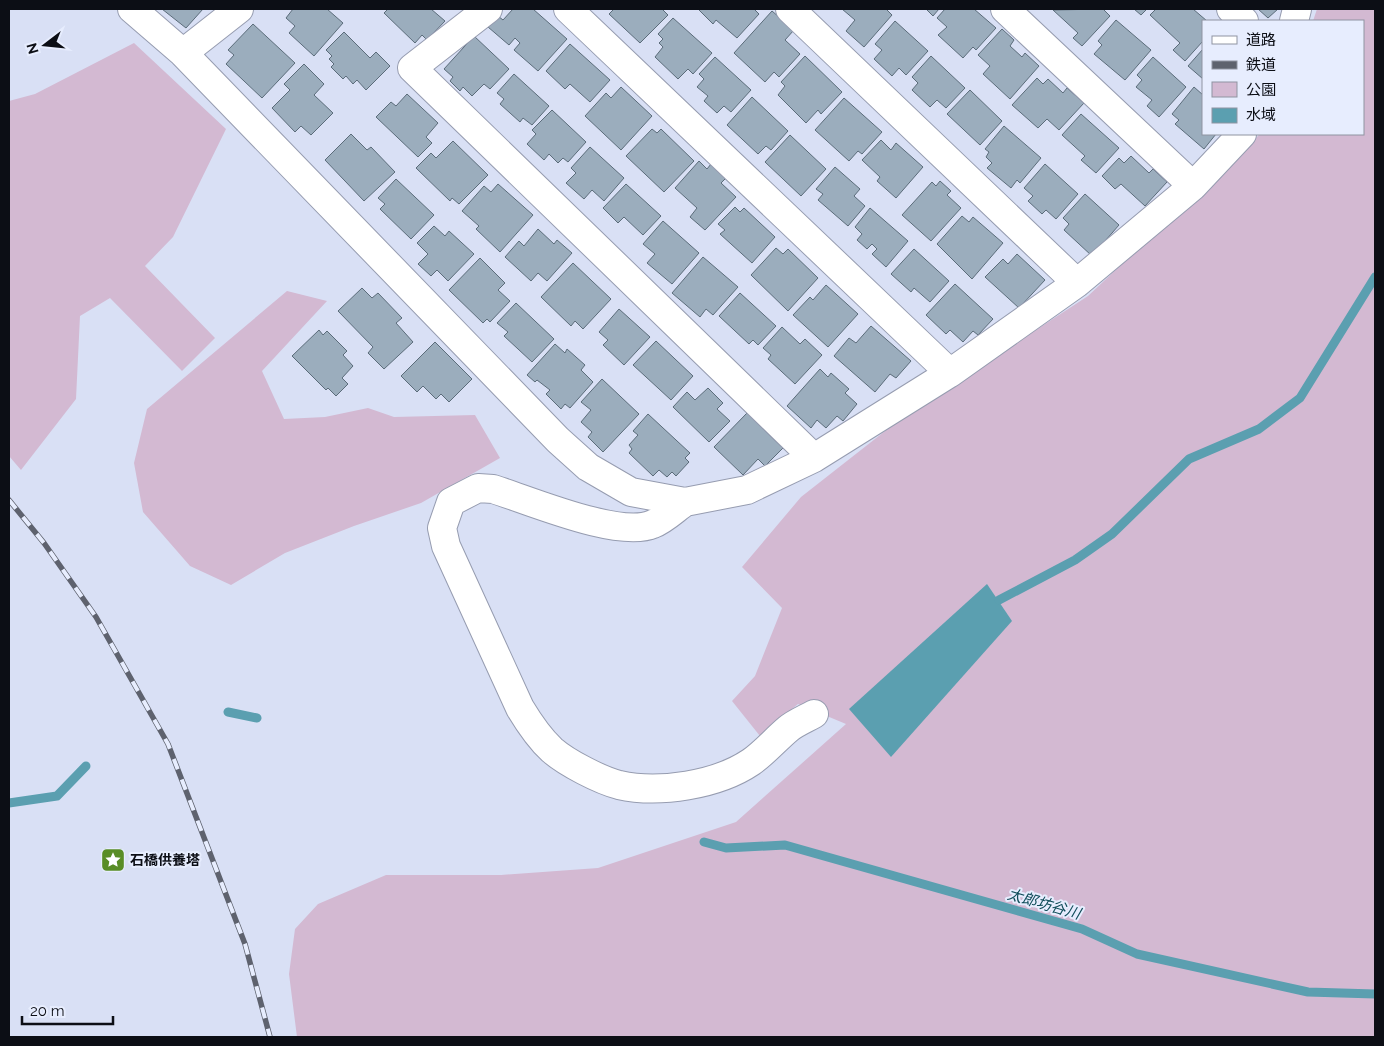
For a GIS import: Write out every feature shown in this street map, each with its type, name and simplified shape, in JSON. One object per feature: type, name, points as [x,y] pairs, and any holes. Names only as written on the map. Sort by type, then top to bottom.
[{"type":"street","points":[[132,9],[183,53],[558,440],[588,467],[631,492],[685,502],[747,490],[814,458],[950,374],[1077,283],[1193,186],[1241,135]]},
{"type":"street","points":[[183,53],[239,9]]},
{"type":"street","points":[[488,9],[412,68],[814,458]]},
{"type":"street","points":[[568,9],[950,374]]},
{"type":"street","points":[[790,9],[1077,283]]},
{"type":"street","points":[[1005,9],[1193,186]]},
{"type":"street","points":[[1231,9],[1243,20]]},
{"type":"street","points":[[685,502],[653,524],[633,529],[602,524],[493,489],[478,488],[451,502],[442,528],[446,546],[528,721],[553,750],[580,768],[618,785],[655,789],[690,785],[717,778],[750,763],[790,728],[814,714]]},
{"type":"green space","points":[[1317,9],[1375,9],[1375,1037],[297,1037],[289,974],[295,929],[318,904],[386,875],[501,875],[598,868],[736,822],[846,724],[798,704],[760,736],[732,701],[755,676],[782,608],[742,567],[801,497],[903,417],[1088,296],[1259,135],[1364,135],[1364,20],[1313,20]]},
{"type":"green space","points":[[134,43],[226,129],[173,237],[145,266],[215,338],[182,371],[110,298],[80,316],[76,399],[21,470],[9,456],[9,101],[35,94]]},
{"type":"green space","points":[[287,291],[327,301],[262,371],[284,419],[325,417],[368,408],[394,417],[475,415],[500,458],[421,503],[354,526],[285,553],[231,585],[190,566],[143,512],[134,463],[147,409]]},
{"type":"water","points":[[987,584],[1012,621],[891,757],[849,709]]},
{"type":"building","points":[[162,9],[203,9],[186,28]]},
{"type":"building","points":[[293,9],[327,9],[343,23],[314,56],[289,33],[295,26],[286,18]]},
{"type":"building","points":[[388,9],[431,9],[445,21],[427,40],[422,35],[415,43],[384,13]]},
{"type":"building","points":[[513,9],[533,9],[567,39],[538,71],[514,50],[520,43],[515,38],[509,45],[488,27],[498,16],[503,20]]},
{"type":"building","points":[[614,9],[662,9],[668,15],[640,43],[609,14]]},
{"type":"building","points":[[698,9],[754,9],[759,14],[737,38],[716,20],[713,24]]},
{"type":"building","points":[[842,9],[886,9],[892,15],[864,47],[846,31],[855,20]]},
{"type":"building","points":[[926,9],[939,9],[933,16]]},
{"type":"building","points":[[945,9],[974,9],[996,28],[976,50],[973,47],[963,58],[938,35],[947,27],[937,18]]},
{"type":"building","points":[[1103,9],[1110,16],[1082,46],[1073,38],[1078,33],[1053,10]]},
{"type":"building","points":[[1134,9],[1147,9],[1141,15]]},
{"type":"building","points":[[1156,9],[1193,9],[1206,20],[1202,20],[1202,42],[1185,61],[1173,50],[1180,43],[1150,15]]},
{"type":"building","points":[[1258,9],[1278,9],[1268,18]]},
{"type":"building","points":[[772,11],[794,30],[785,40],[800,54],[779,77],[774,72],[765,82],[734,53]]},
{"type":"building","points":[[673,18],[712,53],[693,74],[688,69],[678,79],[655,57],[663,47],[659,43],[663,39],[658,34]]},
{"type":"building","points":[[1116,20],[1151,50],[1125,80],[1094,54],[1102,45],[1098,41]]},
{"type":"building","points":[[895,21],[928,51],[906,75],[899,68],[892,76],[874,59],[882,50],[875,44]]},
{"type":"building","points":[[253,24],[295,63],[262,98],[226,64],[234,55],[228,50]]},
{"type":"building","points":[[1002,29],[1014,40],[1010,46],[1022,57],[1025,53],[1039,66],[1010,99],[983,74],[990,66],[978,55]]},
{"type":"building","points":[[344,32],[370,58],[376,52],[390,66],[366,90],[357,80],[353,84],[346,76],[343,79],[331,67],[334,64],[329,59],[332,56],[326,50]]},
{"type":"building","points":[[474,36],[509,69],[490,89],[484,84],[472,96],[463,87],[460,91],[450,81],[453,77],[444,69]]},
{"type":"building","points":[[570,44],[610,80],[590,102],[570,84],[565,89],[546,71]]},
{"type":"building","points":[[1202,50],[1202,78],[1188,66]]},
{"type":"building","points":[[805,56],[842,92],[821,114],[818,110],[806,123],[778,95],[785,86],[781,82]]},
{"type":"building","points":[[931,56],[965,88],[946,108],[937,100],[930,107],[912,90],[918,83],[912,77]]},
{"type":"building","points":[[715,57],[751,90],[731,112],[724,106],[717,113],[704,101],[708,96],[697,87],[704,79],[699,74]]},
{"type":"building","points":[[1153,57],[1186,87],[1159,117],[1147,106],[1152,100],[1136,87],[1142,80],[1137,75]]},
{"type":"building","points":[[304,64],[324,84],[314,95],[333,113],[311,135],[301,126],[295,132],[272,108],[290,90],[284,84]]},
{"type":"building","points":[[514,74],[549,106],[532,125],[523,118],[520,122],[500,104],[504,99],[497,93]]},
{"type":"building","points":[[1037,78],[1043,84],[1048,79],[1063,93],[1067,88],[1084,103],[1059,130],[1047,119],[1038,128],[1012,105]]},
{"type":"building","points":[[621,87],[652,116],[621,150],[585,116],[606,93],[611,98]]},
{"type":"building","points":[[1194,87],[1202,94],[1202,135],[1215,135],[1204,149],[1175,124],[1179,120],[1172,114]]},
{"type":"building","points":[[970,90],[1002,121],[980,145],[947,114]]},
{"type":"building","points":[[407,94],[438,123],[426,137],[432,143],[418,157],[376,117],[391,102],[396,106]]},
{"type":"building","points":[[752,97],[788,131],[771,150],[766,146],[758,154],[727,125]]},
{"type":"building","points":[[844,98],[882,132],[862,154],[858,151],[849,161],[815,130]]},
{"type":"building","points":[[552,110],[586,142],[568,162],[563,158],[558,163],[549,154],[544,160],[527,144],[536,134],[532,130]]},
{"type":"building","points":[[1081,114],[1119,148],[1096,173],[1081,160],[1085,156],[1062,135]]},
{"type":"building","points":[[1004,126],[1041,158],[1020,183],[1017,180],[1011,188],[987,168],[992,163],[986,157],[989,152],[985,149]]},
{"type":"building","points":[[652,129],[657,133],[661,129],[694,161],[664,192],[626,156]]},
{"type":"building","points":[[351,134],[367,150],[371,147],[395,172],[364,201],[325,160]]},
{"type":"building","points":[[790,135],[826,169],[801,196],[765,162]]},
{"type":"building","points":[[881,140],[891,150],[896,143],[923,167],[896,198],[877,181],[880,177],[862,160]]},
{"type":"building","points":[[453,141],[488,175],[459,204],[452,198],[450,201],[416,168],[431,153],[436,158]]},
{"type":"building","points":[[590,147],[624,178],[604,201],[592,190],[584,199],[566,183],[576,173],[571,168]]},
{"type":"building","points":[[1131,156],[1149,173],[1153,169],[1167,182],[1145,206],[1121,184],[1115,189],[1102,176],[1119,158],[1124,163]]},
{"type":"building","points":[[699,161],[707,169],[711,164],[726,178],[721,183],[736,197],[705,230],[690,217],[697,208],[675,188]]},
{"type":"building","points":[[1045,164],[1078,194],[1056,219],[1046,210],[1042,214],[1028,201],[1033,196],[1024,188]]},
{"type":"building","points":[[835,167],[860,189],[854,196],[865,206],[848,226],[818,200],[823,194],[816,189]]},
{"type":"building","points":[[396,179],[434,215],[411,239],[380,209],[385,204],[378,198]]},
{"type":"building","points":[[940,181],[951,191],[947,195],[961,208],[931,241],[902,215],[932,182],[936,186]]},
{"type":"building","points":[[498,184],[533,215],[500,252],[476,229],[479,226],[462,211],[484,186],[491,192]]},
{"type":"building","points":[[626,184],[661,216],[643,235],[624,217],[618,223],[603,208]]},
{"type":"building","points":[[1085,194],[1119,225],[1092,256],[1064,230],[1069,224],[1063,218]]},
{"type":"building","points":[[735,207],[740,212],[744,208],[775,237],[752,263],[720,234],[725,230],[718,224]]},
{"type":"building","points":[[870,208],[908,241],[886,267],[872,254],[877,249],[872,244],[867,249],[857,240],[862,234],[855,227]]},
{"type":"building","points":[[962,216],[969,222],[973,217],[1003,243],[972,279],[937,244]]},
{"type":"building","points":[[663,221],[699,253],[672,284],[647,263],[655,254],[643,244]]},
{"type":"building","points":[[434,226],[445,236],[449,231],[474,254],[448,281],[437,270],[431,276],[418,264],[428,254],[417,243]]},
{"type":"building","points":[[538,229],[554,244],[557,240],[572,253],[547,281],[538,273],[531,281],[505,257],[519,241],[524,246]]},
{"type":"building","points":[[776,248],[783,254],[788,249],[818,278],[788,311],[751,275]]},
{"type":"building","points":[[914,249],[949,281],[930,302],[914,288],[911,292],[891,274]]},
{"type":"building","points":[[1017,254],[1045,280],[1019,308],[985,277],[1003,259],[1008,264]]},
{"type":"building","points":[[703,257],[738,287],[713,315],[706,309],[700,317],[672,293]]},
{"type":"building","points":[[480,258],[505,283],[498,290],[510,301],[490,322],[487,319],[483,323],[449,290]]},
{"type":"building","points":[[573,263],[611,299],[583,329],[575,321],[571,326],[541,297]]},
{"type":"building","points":[[955,284],[993,319],[978,335],[973,331],[963,342],[950,330],[946,334],[926,315]]},
{"type":"building","points":[[826,285],[858,314],[828,347],[793,315],[810,297],[813,300]]},
{"type":"building","points":[[362,288],[372,298],[378,293],[402,318],[396,323],[413,342],[384,369],[368,353],[373,347],[338,311]]},
{"type":"building","points":[[740,293],[776,326],[758,345],[753,340],[749,344],[719,316]]},
{"type":"building","points":[[516,303],[554,339],[532,362],[504,336],[508,332],[497,323]]},
{"type":"building","points":[[619,309],[650,337],[624,365],[603,345],[608,340],[599,332]]},
{"type":"building","points":[[871,326],[911,361],[896,378],[890,374],[875,392],[834,356],[849,338],[856,343]]},
{"type":"building","points":[[782,327],[800,344],[805,339],[822,355],[795,384],[768,359],[771,355],[763,348]]},
{"type":"building","points":[[319,330],[323,335],[327,331],[347,351],[343,355],[353,366],[342,378],[348,384],[336,396],[328,388],[326,390],[292,356]]},
{"type":"building","points":[[656,341],[693,376],[671,400],[633,365]]},
{"type":"building","points":[[435,342],[472,379],[449,402],[441,394],[436,399],[423,386],[417,392],[401,376]]},
{"type":"building","points":[[555,344],[565,353],[567,349],[585,365],[581,370],[593,382],[570,408],[565,404],[561,409],[546,394],[550,390],[527,375]]},
{"type":"building","points":[[820,369],[828,377],[831,373],[849,389],[845,393],[857,404],[843,421],[837,416],[826,428],[817,420],[811,428],[787,406]]},
{"type":"building","points":[[602,379],[639,414],[603,452],[588,437],[592,432],[581,422],[591,410],[581,402]]},
{"type":"building","points":[[708,388],[723,403],[717,409],[730,421],[709,442],[673,407],[687,392],[695,400]]},
{"type":"building","points":[[747,413],[783,448],[765,466],[758,459],[743,475],[714,447]]},
{"type":"building","points":[[648,414],[690,453],[685,458],[689,462],[676,476],[672,472],[667,477],[659,470],[653,476],[629,453],[632,449],[629,445],[638,435],[633,431]]},
{"type":"waterway","points":[[999,600],[1075,560],[1112,534],[1189,459],[1259,429],[1300,398],[1375,277]]},
{"type":"waterway","name":"太郎坊谷川","points":[[228,712],[257,718]]},
{"type":"waterway","name":"太郎坊谷川","points":[[9,803],[57,796],[86,766]]},
{"type":"waterway","name":"太郎坊谷川","points":[[704,842],[726,848],[785,845],[1082,929],[1137,954],[1308,992],[1375,994]]},
{"type":"railway","points":[[9,500],[44,543],[96,617],[168,744],[245,944],[270,1037]]},
{"type":"place","name":"石橋供養塔","points":[[113,860]]}]
